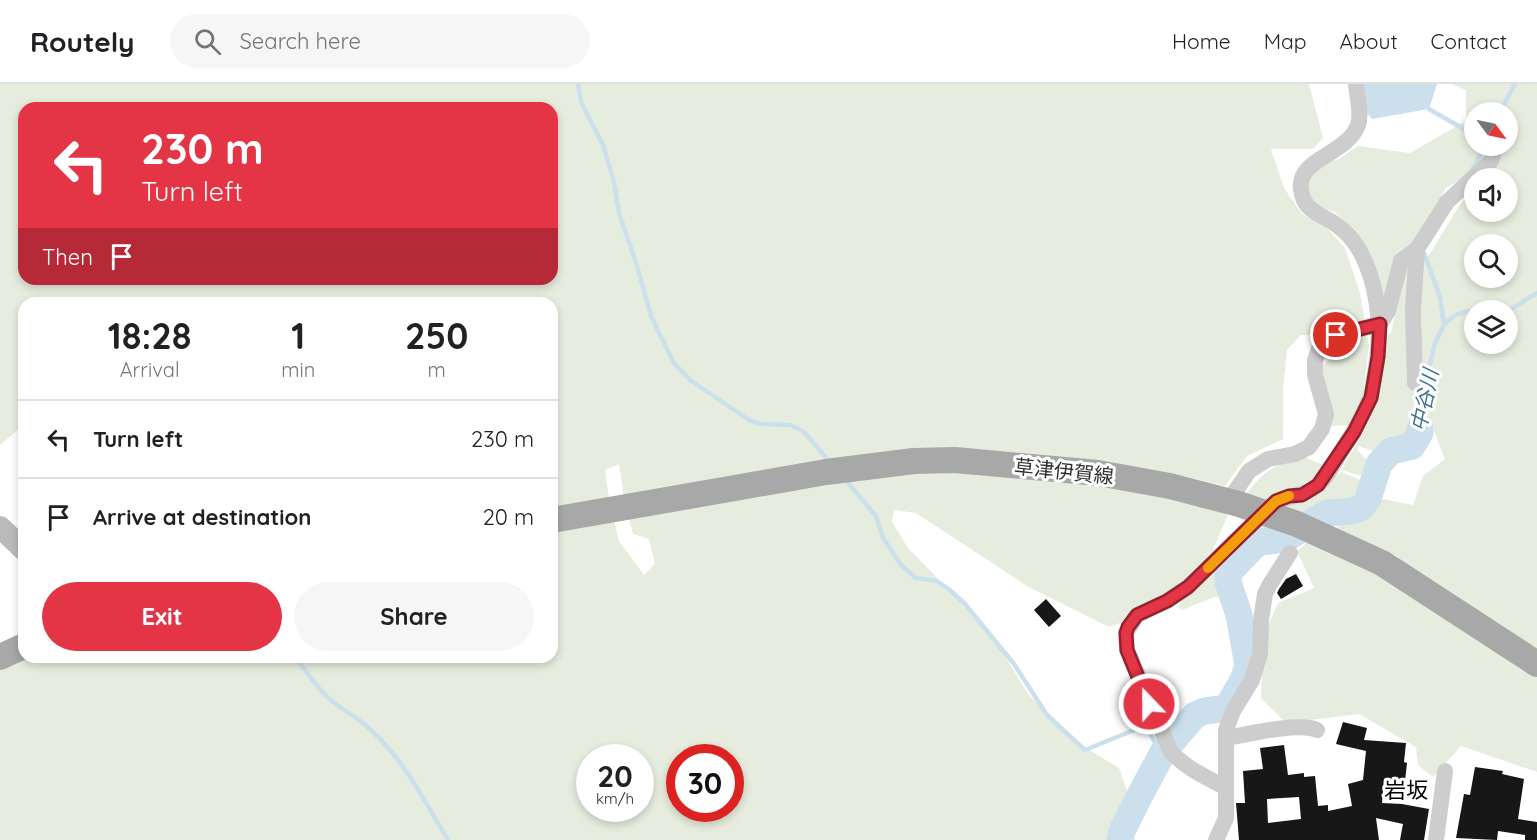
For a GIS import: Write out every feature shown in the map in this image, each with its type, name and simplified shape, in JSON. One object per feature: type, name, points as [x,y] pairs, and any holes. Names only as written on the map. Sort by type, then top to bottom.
[{"type":"main road","name":"草津伊賀線","points":[[558,519],[826,471],[914,462],[956,460],[1098,473],[1170,486],[1297,524],[1382,563],[1537,664]]},
{"type":"main road","points":[[0,657],[18,649]]},
{"type":"street","points":[[1226,788],[1196,774],[1183,765],[1168,746],[1127,650],[1126,633],[1137,615],[1167,601],[1188,587],[1276,501],[1289,496],[1302,495],[1318,485],[1354,432],[1371,398],[1378,357],[1380,324],[1375,289],[1363,256],[1349,236],[1334,223],[1305,205],[1300,188],[1302,175],[1310,166],[1342,146],[1353,136],[1359,121],[1356,84]]},
{"type":"street","points":[[1233,503],[1249,471],[1268,459],[1295,454],[1309,447],[1322,429],[1326,414],[1315,375],[1318,349],[1336,335],[1380,324],[1388,311],[1401,261],[1417,249],[1447,202],[1491,161],[1493,156]]},
{"type":"street","points":[[1414,383],[1413,309],[1417,249]]},
{"type":"street","points":[[0,527],[18,544]]},
{"type":"street","points":[[1216,840],[1226,818],[1226,730],[1233,711],[1252,680],[1260,654],[1261,620],[1265,594],[1290,553]]},
{"type":"street","points":[[1227,738],[1294,727],[1311,727],[1317,730]]},
{"type":"street","points":[[1436,840],[1446,771]]},
{"type":"green space","points":[[0,84],[1309,84],[1323,138],[1313,149],[1271,149],[1284,188],[1302,214],[1325,226],[1345,248],[1360,293],[1369,345],[1363,396],[1349,425],[1327,426],[1321,367],[1344,346],[1333,334],[1301,335],[1287,350],[1283,389],[1283,439],[1247,456],[1225,486],[1167,472],[1198,497],[1228,515],[1212,551],[1173,591],[1129,620],[1109,627],[1027,586],[916,513],[894,510],[892,522],[908,548],[988,630],[1029,695],[1071,739],[1119,768],[1127,791],[1124,840],[0,840],[0,669],[18,662],[558,663],[558,529],[613,515],[619,541],[644,575],[655,564],[649,539],[633,534],[624,499],[619,464],[605,470],[609,499],[558,509],[558,297],[18,297],[18,430],[0,445]]},
{"type":"green space","points":[[1451,84],[1537,84],[1537,772],[1461,746],[1433,777],[1418,765],[1416,747],[1359,714],[1286,723],[1261,698],[1263,637],[1278,603],[1314,588],[1297,551],[1310,540],[1425,581],[1397,556],[1336,528],[1383,499],[1413,505],[1423,476],[1445,459],[1432,426],[1409,446],[1400,442],[1386,456],[1359,446],[1357,450],[1375,468],[1369,478],[1341,470],[1358,442],[1377,396],[1383,339],[1391,333],[1402,283],[1412,256],[1418,383],[1422,320],[1414,295],[1420,259],[1429,255],[1464,199],[1464,222],[1518,222],[1518,168],[1464,168],[1464,177],[1446,188],[1382,310],[1370,253],[1356,231],[1335,212],[1316,206],[1305,195],[1310,177],[1323,163],[1339,159],[1358,146],[1410,153],[1464,122],[1464,156],[1518,156],[1518,102],[1466,102],[1466,90]]},
{"type":"green space","points":[[1305,457],[1323,465],[1321,476],[1290,491],[1277,492],[1270,501],[1246,495],[1271,469]]},
{"type":"green space","points":[[1341,472],[1365,482],[1359,492],[1343,508],[1329,509],[1309,516],[1278,504],[1311,495]]},
{"type":"green space","points":[[1257,523],[1284,532],[1249,557],[1232,576],[1228,598],[1214,597],[1182,610],[1178,607],[1185,596],[1207,575],[1219,570],[1234,548]]},
{"type":"water","points":[[1362,84],[1437,84],[1429,109],[1372,119],[1363,108]]},
{"type":"building","points":[[1296,574],[1303,586],[1281,599],[1277,593],[1279,589],[1286,579]]},
{"type":"building","points":[[1046,599],[1061,616],[1049,627],[1034,610]]},
{"type":"building","points":[[1343,722],[1367,728],[1364,740],[1406,743],[1405,781],[1384,779],[1382,803],[1429,809],[1424,840],[1400,840],[1403,824],[1376,818],[1379,840],[1239,840],[1236,803],[1245,803],[1243,771],[1263,769],[1260,748],[1284,745],[1288,775],[1304,773],[1304,777],[1315,776],[1318,806],[1328,805],[1328,811],[1352,806],[1348,784],[1363,780],[1366,751],[1336,744]],"holes":[[[1299,797],[1301,819],[1268,823],[1267,799]]]},
{"type":"building","points":[[1475,767],[1503,771],[1502,774],[1524,779],[1518,819],[1537,822],[1537,840],[1525,840],[1525,835],[1498,831],[1497,840],[1456,838],[1464,794],[1470,795]]},
{"type":"waterway","points":[[578,84],[581,102],[603,145],[614,182],[619,213],[651,316],[674,363],[690,380],[749,420],[761,424],[790,425],[803,431],[830,462]]},
{"type":"waterway","name":"中谷川","points":[[1505,102],[1515,84]]},
{"type":"waterway","points":[[1429,109],[1464,129]]},
{"type":"waterway","name":"中谷川","points":[[1473,168],[1480,156]]},
{"type":"waterway","name":"中谷川","points":[[1420,429],[1427,377],[1435,343],[1444,325],[1440,297],[1424,253]]},
{"type":"waterway","points":[[1518,305],[1537,293]]},
{"type":"waterway","points":[[1444,325],[1464,312]]},
{"type":"waterway","name":"中谷川","points":[[1120,840],[1122,831],[1163,752],[1195,715],[1227,708],[1243,680],[1248,666],[1239,615],[1228,582],[1228,575],[1232,569],[1254,546],[1261,542],[1286,539],[1326,513],[1344,512],[1362,507],[1368,499],[1379,464],[1391,451],[1412,446],[1420,429]]},
{"type":"waterway","points":[[844,478],[876,516],[883,538],[901,565],[916,578],[937,581],[965,604],[1014,664],[1047,715],[1085,750],[1139,728],[1148,730],[1162,755]]},
{"type":"waterway","points":[[299,663],[323,693],[365,725],[394,754],[448,840]]},
{"type":"slow traffic","points":[[1208,568],[1276,501],[1289,496]]},
{"type":"district","name":"岩坂","points":[[1406,790]]},
{"type":"route","points":[[1149,704],[1127,650],[1126,633],[1137,615],[1167,601],[1188,587],[1276,501],[1289,496],[1302,495],[1318,485],[1354,432],[1371,398],[1378,357],[1380,324],[1336,335]]}]
